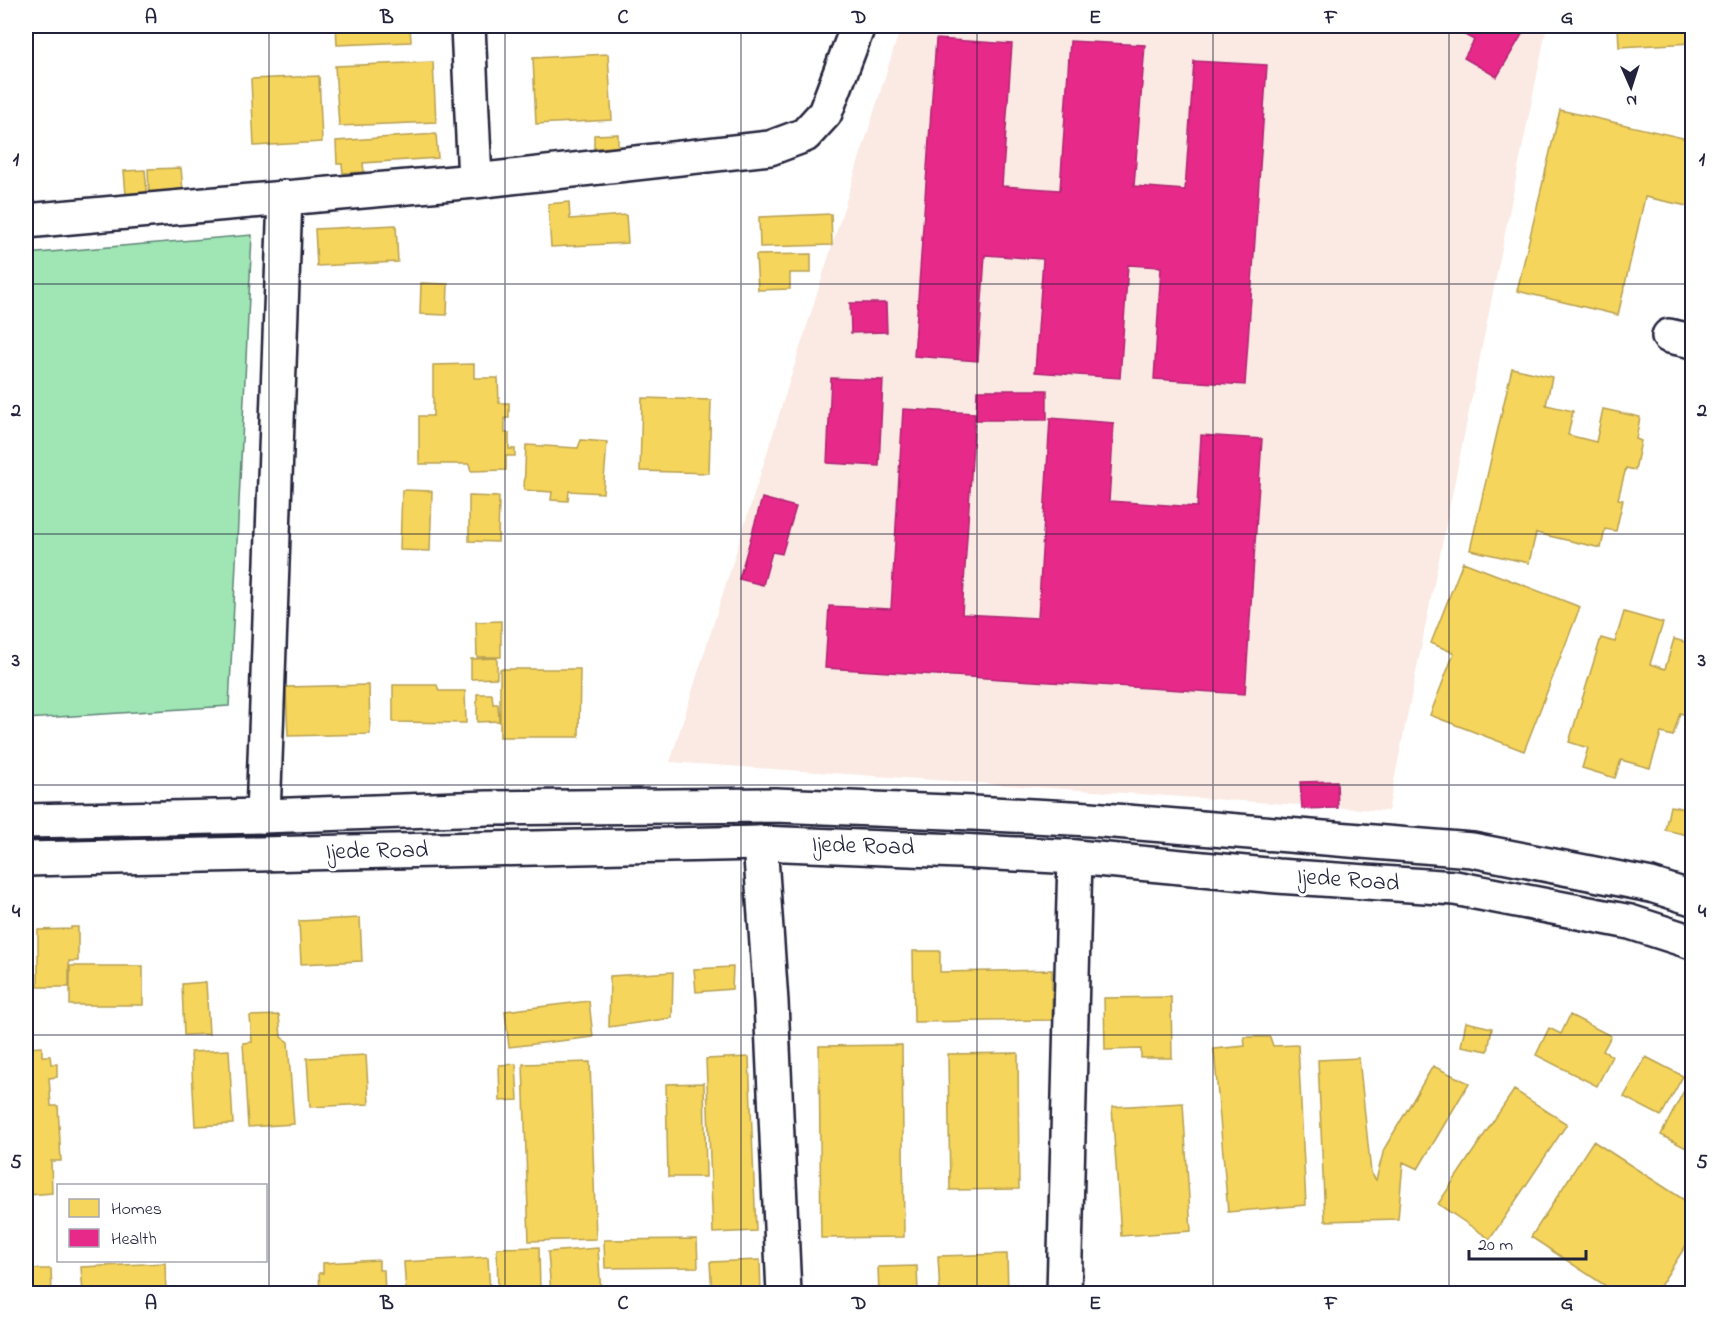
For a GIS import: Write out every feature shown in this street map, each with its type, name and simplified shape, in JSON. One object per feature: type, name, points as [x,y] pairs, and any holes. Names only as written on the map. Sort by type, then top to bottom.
[{"type":"main road","points":[[468,26],[475,181]]},
{"type":"main road","points":[[26,221],[285,196],[475,181],[770,148],[805,135],[825,112],[858,26]]},
{"type":"main road","points":[[263,816],[285,196]]},
{"type":"main road","name":"Ijede Road","points":[[26,821],[487,808],[775,805],[1090,819],[1472,850],[1651,885],[1692,898]]},
{"type":"main road","points":[[487,808],[489,850]]},
{"type":"main road","points":[[760,843],[771,1002],[784,1293]]},
{"type":"main road","name":"Ijede Road","points":[[26,859],[760,843],[1075,857],[1277,876],[1455,888],[1630,922],[1692,942]]},
{"type":"main road","points":[[1064,1293],[1075,857]]},
{"type":"shaded area","points":[[901,26],[1547,26],[1388,811],[670,762]]},
{"type":"green space","points":[[252,235],[229,706],[26,719],[26,254]]},
{"type":"building: Homes","points":[[336,26],[410,26],[411,42],[337,45]]},
{"type":"building: Homes","points":[[1618,26],[1692,26],[1692,43],[1619,47]]},
{"type":"building: Homes","points":[[608,54],[612,120],[536,124],[533,58]]},
{"type":"building: Homes","points":[[433,62],[436,122],[339,126],[335,66]]},
{"type":"building: Homes","points":[[319,76],[322,142],[254,146],[251,79]]},
{"type":"building: Homes","points":[[1560,110],[1692,140],[1692,207],[1645,197],[1618,315],[1517,291]]},
{"type":"building: Homes","points":[[436,134],[438,158],[363,163],[364,172],[343,173],[342,164],[337,164],[336,141]]},
{"type":"building: Homes","points":[[618,134],[618,147],[594,148],[594,135]]},
{"type":"building: Homes","points":[[181,168],[183,191],[149,193],[148,169]]},
{"type":"building: Homes","points":[[145,170],[147,192],[126,195],[124,171]]},
{"type":"building: Homes","points":[[569,202],[570,219],[626,215],[628,243],[551,247],[548,204]]},
{"type":"building: Homes","points":[[831,214],[832,245],[760,247],[759,217]]},
{"type":"building: Homes","points":[[396,225],[398,262],[317,266],[315,229]]},
{"type":"building: Homes","points":[[811,254],[811,273],[790,273],[790,289],[758,290],[756,255]]},
{"type":"building: Homes","points":[[421,283],[448,284],[447,315],[420,314]]},
{"type":"building: Homes","points":[[474,364],[474,378],[498,378],[499,403],[509,403],[509,418],[505,418],[505,433],[509,433],[509,449],[515,449],[515,456],[506,456],[506,470],[471,471],[469,464],[419,464],[419,416],[433,416],[433,365]]},
{"type":"building: Homes","points":[[1512,368],[1552,377],[1546,405],[1573,411],[1568,435],[1596,442],[1603,409],[1640,417],[1636,439],[1641,441],[1635,470],[1626,468],[1618,499],[1623,500],[1616,531],[1605,529],[1601,548],[1536,533],[1529,563],[1470,550]]},
{"type":"building: Homes","points":[[642,398],[711,400],[709,473],[640,471]]},
{"type":"building: Homes","points":[[581,440],[607,442],[603,493],[569,491],[568,501],[551,500],[552,492],[524,490],[526,445],[578,448]]},
{"type":"building: Homes","points":[[402,490],[432,491],[430,551],[400,550]]},
{"type":"building: Homes","points":[[469,496],[499,497],[498,542],[469,541]]},
{"type":"building: Homes","points":[[1463,562],[1580,607],[1524,751],[1430,715],[1454,653],[1431,643]]},
{"type":"building: Homes","points":[[1624,612],[1663,623],[1650,664],[1665,669],[1674,639],[1692,644],[1692,717],[1680,713],[1673,736],[1661,733],[1650,768],[1621,760],[1615,778],[1582,768],[1588,748],[1569,742],[1601,638],[1615,642]]},
{"type":"building: Homes","points":[[501,621],[501,657],[477,657],[476,622]]},
{"type":"building: Homes","points":[[497,658],[497,678],[471,679],[471,659]]},
{"type":"building: Homes","points":[[500,669],[580,669],[579,737],[500,737]]},
{"type":"building: Homes","points":[[369,685],[370,734],[288,736],[286,687]]},
{"type":"building: Homes","points":[[393,685],[437,685],[439,691],[465,691],[466,723],[393,722]]},
{"type":"building: Homes","points":[[477,694],[492,694],[493,704],[498,704],[499,721],[477,722]]},
{"type":"building: Homes","points":[[1670,806],[1692,810],[1692,836],[1665,830]]},
{"type":"building: Homes","points":[[360,918],[362,961],[301,964],[299,921]]},
{"type":"building: Homes","points":[[71,927],[78,927],[78,961],[69,961],[69,987],[38,987],[38,930],[71,929]]},
{"type":"building: Homes","points":[[913,951],[940,951],[940,972],[1052,970],[1052,1020],[914,1022]]},
{"type":"building: Homes","points":[[70,966],[143,966],[143,1005],[70,1005]]},
{"type":"building: Homes","points":[[733,967],[732,989],[696,992],[694,969]]},
{"type":"building: Homes","points":[[673,972],[672,1018],[609,1027],[610,976]]},
{"type":"building: Homes","points":[[206,982],[209,1034],[184,1035],[182,984]]},
{"type":"building: Homes","points":[[1171,997],[1172,1058],[1141,1058],[1141,1049],[1105,1050],[1104,998]]},
{"type":"building: Homes","points":[[589,1001],[593,1037],[509,1047],[505,1011]]},
{"type":"building: Homes","points":[[279,1015],[281,1037],[288,1042],[294,1124],[248,1127],[243,1043],[252,1042],[250,1016]]},
{"type":"building: Homes","points":[[1570,1015],[1611,1036],[1603,1051],[1612,1056],[1597,1086],[1536,1055],[1549,1028],[1561,1034]]},
{"type":"building: Homes","points":[[1466,1022],[1492,1028],[1488,1051],[1461,1046]]},
{"type":"building: Homes","points":[[1244,1037],[1270,1037],[1273,1046],[1298,1045],[1306,1205],[1228,1212],[1214,1049],[1245,1046]]},
{"type":"building: Homes","points":[[902,1045],[904,1237],[821,1238],[819,1046]]},
{"type":"building: Homes","points":[[42,1047],[42,1056],[50,1056],[51,1064],[57,1064],[57,1077],[49,1078],[51,1106],[58,1106],[61,1161],[51,1161],[52,1193],[29,1195],[29,1207],[26,1207],[26,1048]]},
{"type":"building: Homes","points":[[229,1050],[233,1124],[195,1126],[191,1052]]},
{"type":"building: Homes","points":[[1018,1053],[1019,1189],[950,1190],[948,1054]]},
{"type":"building: Homes","points":[[366,1055],[369,1104],[310,1107],[307,1058]]},
{"type":"building: Homes","points":[[749,1057],[756,1231],[713,1233],[706,1059]]},
{"type":"building: Homes","points":[[1646,1057],[1683,1076],[1661,1116],[1624,1097]]},
{"type":"building: Homes","points":[[1359,1058],[1371,1173],[1376,1180],[1384,1149],[1433,1066],[1469,1083],[1418,1169],[1403,1162],[1398,1219],[1325,1221],[1318,1060]]},
{"type":"building: Homes","points":[[590,1062],[596,1239],[529,1241],[523,1064]]},
{"type":"building: Homes","points":[[516,1064],[518,1100],[500,1101],[499,1065]]},
{"type":"building: Homes","points":[[1690,1079],[1692,1080],[1692,1151],[1661,1135]]},
{"type":"building: Homes","points":[[704,1083],[706,1177],[668,1177],[666,1084]]},
{"type":"building: Homes","points":[[1514,1090],[1567,1124],[1490,1239],[1438,1204]]},
{"type":"building: Homes","points":[[1183,1103],[1191,1231],[1121,1236],[1112,1107]]},
{"type":"building: Homes","points":[[1593,1141],[1692,1205],[1692,1236],[1655,1294],[1618,1294],[1531,1237]]},
{"type":"building: Homes","points":[[697,1239],[698,1267],[605,1268],[604,1240]]},
{"type":"building: Homes","points":[[539,1247],[540,1294],[498,1294],[497,1248]]},
{"type":"building: Homes","points":[[598,1248],[601,1294],[551,1294],[548,1252]]},
{"type":"building: Homes","points":[[1007,1254],[1008,1294],[940,1294],[938,1256]]},
{"type":"building: Homes","points":[[488,1257],[490,1294],[406,1294],[404,1262]]},
{"type":"building: Homes","points":[[379,1260],[379,1270],[384,1270],[385,1294],[320,1294],[319,1273],[323,1273],[323,1263]]},
{"type":"building: Homes","points":[[760,1260],[761,1294],[712,1294],[710,1262]]},
{"type":"building: Homes","points":[[165,1263],[166,1294],[83,1294],[81,1267]]},
{"type":"building: Homes","points":[[917,1266],[918,1294],[879,1294],[878,1267]]},
{"type":"building: Homes","points":[[26,1269],[51,1269],[52,1294],[26,1294]]},
{"type":"building: Homes","points":[[289,1289],[289,1294],[218,1294],[218,1290]]},
{"type":"building: Homes","points":[[686,1290],[686,1294],[617,1294],[617,1292]]},
{"type":"building: Health","points":[[1448,26],[1527,26],[1497,77],[1464,58],[1474,40]]},
{"type":"building: Health","points":[[936,39],[1012,44],[1002,186],[1060,190],[1070,41],[1145,45],[1134,186],[1185,190],[1194,61],[1267,65],[1245,385],[1154,379],[1161,267],[1128,265],[1120,378],[1035,372],[1043,259],[985,255],[978,361],[914,356]]},
{"type":"building: Health","points":[[850,303],[886,303],[887,332],[851,333]]},
{"type":"building: Health","points":[[831,378],[883,380],[879,466],[827,463]]},
{"type":"building: Health","points":[[977,390],[1047,390],[1047,420],[976,420]]},
{"type":"building: Health","points":[[903,409],[975,413],[962,614],[1038,618],[1050,418],[1114,423],[1109,501],[1197,507],[1201,435],[1262,439],[1245,694],[825,668],[829,606],[891,609]]},
{"type":"building: Health","points":[[762,498],[796,507],[782,554],[772,552],[763,585],[739,579]]},
{"type":"building: Health","points":[[1337,781],[1338,808],[1302,809],[1300,782]]}]
